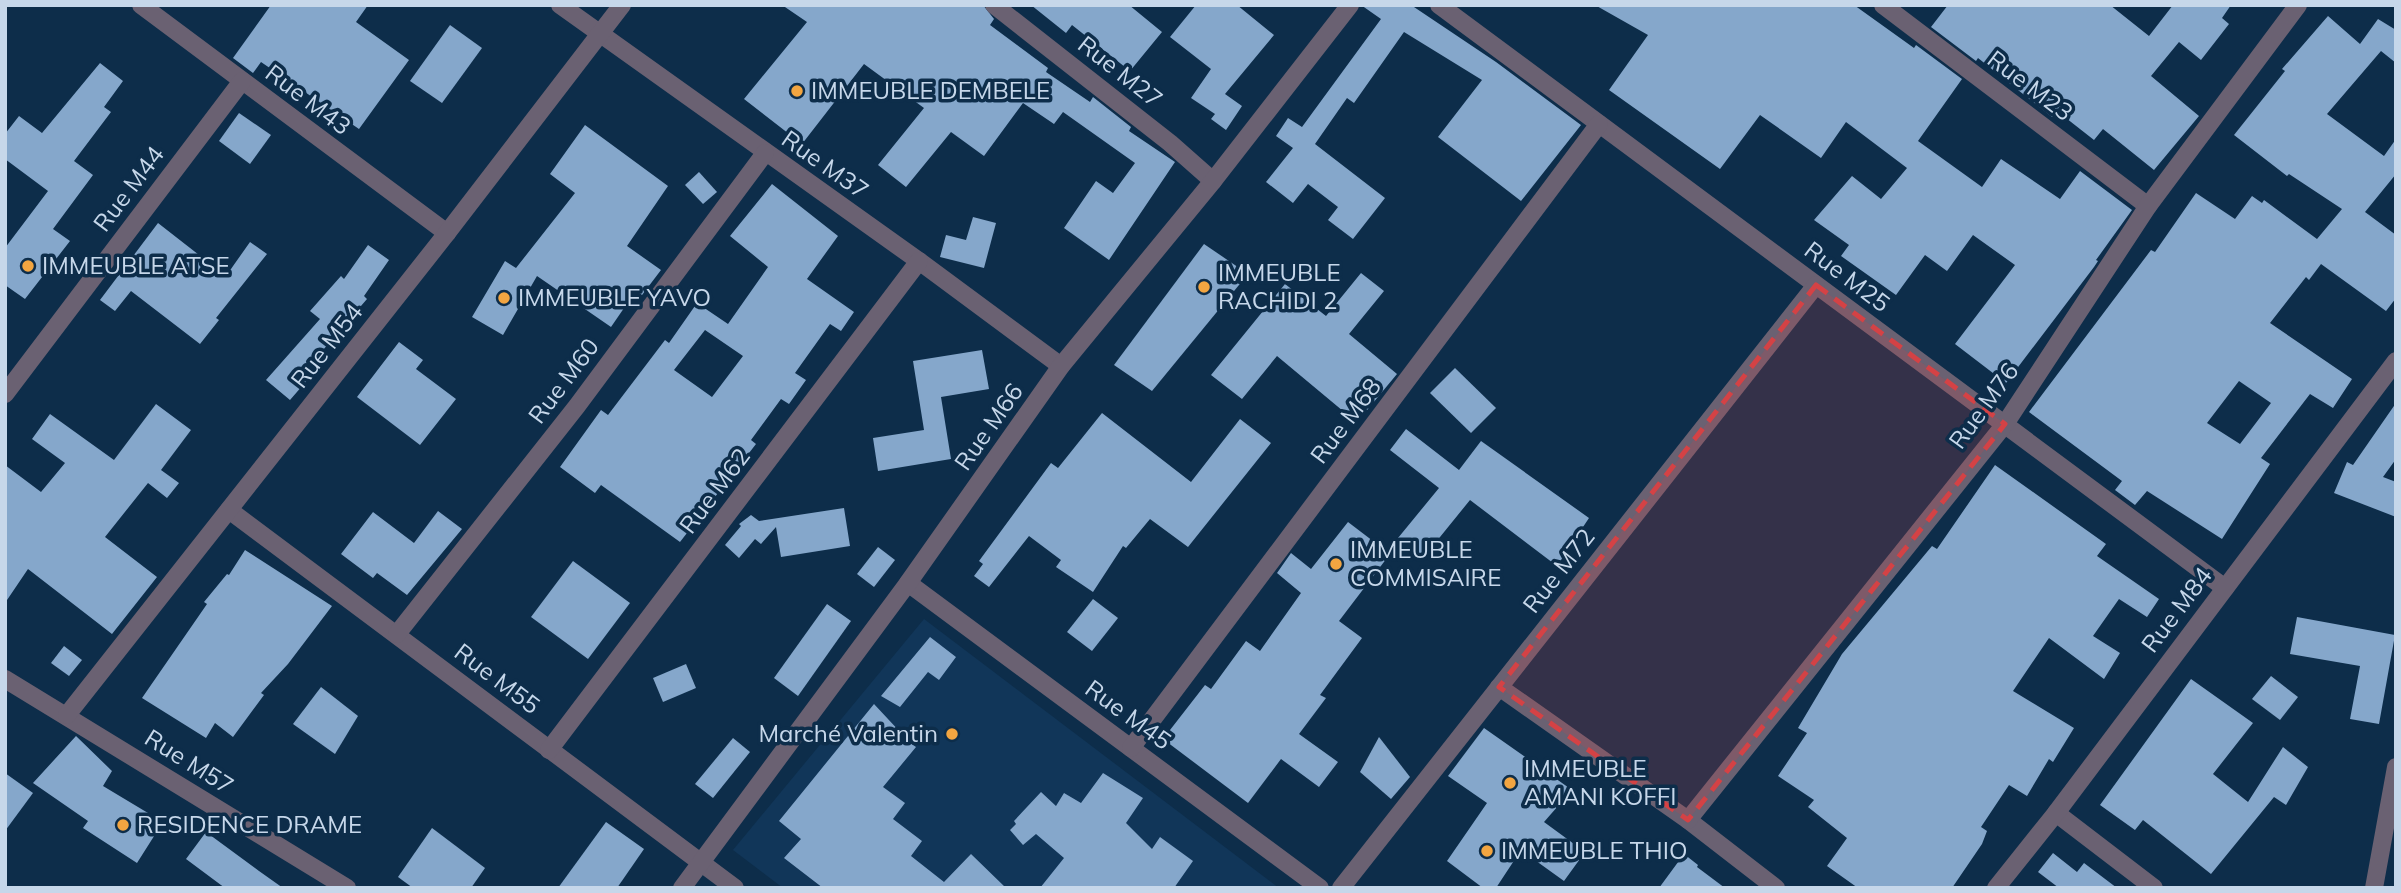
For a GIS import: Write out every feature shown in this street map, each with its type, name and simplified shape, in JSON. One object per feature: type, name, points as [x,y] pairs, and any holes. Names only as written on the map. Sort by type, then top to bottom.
[{"type":"street","name":"Rue M43","points":[[141,5],[447,233]]},
{"type":"street","name":"Rue M37","points":[[560,5],[919,261],[1060,366]]},
{"type":"street","name":"Rue M54","points":[[67,715],[447,233],[622,5]]},
{"type":"street","name":"Rue M27","points":[[994,5],[1170,143],[1213,181]]},
{"type":"street","name":"Rue M66","points":[[682,888],[908,583],[1060,366],[1213,181],[1350,5]]},
{"type":"street","name":"Rue M25","points":[[1439,5],[2225,588]]},
{"type":"street","name":"Rue M23","points":[[1883,5],[2148,206]]},
{"type":"street","name":"Rue M76","points":[[1688,820],[2005,424],[2148,206],[2297,6]]},
{"type":"street","name":"Rue M44","points":[[5,394],[242,81]]},
{"type":"street","name":"Rue M68","points":[[1131,748],[1599,124]]},
{"type":"street","name":"Rue M60","points":[[397,634],[577,406],[765,153]]},
{"type":"street","name":"Rue M62","points":[[549,750],[919,261]]},
{"type":"street","name":"Rue M72","points":[[1341,888],[1816,285]]},
{"type":"street","name":"Rue M84","points":[[1996,888],[2056,813],[2396,360]]},
{"type":"street","name":"Rue M55","points":[[229,510],[735,888]]},
{"type":"street","name":"Rue M45","points":[[908,583],[1320,888]]},
{"type":"street","name":"Rue M57","points":[[5,678],[347,888]]},
{"type":"street","points":[[1499,687],[1688,820],[1776,888]]},
{"type":"street","points":[[2374,888],[2396,767]]},
{"type":"street","points":[[2056,813],[2154,888]]},
{"type":"highlighted area","points":[[1816,285],[2005,424],[1688,820],[1499,687]]},
{"type":"shaded area","name":"Marché Valentin","points":[[924,619],[1279,888],[783,888],[733,850]]},
{"type":"building","points":[[271,5],[368,5],[356,22],[409,60],[359,129],[261,62],[253,73],[233,58]]},
{"type":"building","points":[[782,5],[983,5],[994,19],[990,25],[1048,68],[1046,72],[1090,102],[1093,97],[1131,127],[1129,131],[1175,162],[1109,260],[1064,228],[1096,181],[1113,193],[1135,163],[1063,112],[1054,124],[1023,103],[984,156],[951,132],[906,187],[878,165],[924,108],[864,64],[802,144],[744,99],[807,22]]},
{"type":"building","points":[[1031,5],[1129,5],[1162,32],[1130,71],[1072,25],[1066,33]]},
{"type":"building","points":[[1196,5],[1237,5],[1274,35],[1225,94],[1242,106],[1226,130],[1211,119],[1215,114],[1191,98],[1211,69],[1170,37]]},
{"type":"building","points":[[1361,5],[1411,5],[1496,62],[1581,125],[1521,201],[1438,137],[1482,80],[1404,32],[1354,103],[1347,98],[1315,144],[1385,198],[1353,239],[1328,220],[1338,207],[1308,184],[1293,203],[1266,182],[1293,148],[1276,136],[1288,118],[1302,127],[1381,19]]},
{"type":"building","points":[[1595,5],[1854,5],[1962,79],[1918,141],[1982,187],[2001,159],[2060,199],[2080,171],[2132,210],[2096,260],[2098,261],[2094,267],[2006,383],[1955,344],[2015,265],[1973,235],[1947,271],[1925,255],[1896,295],[1841,256],[1849,245],[1814,220],[1852,176],[1881,199],[1907,168],[1846,122],[1821,158],[1760,115],[1720,169],[1609,90],[1648,35]]},
{"type":"building","points":[[1948,5],[2110,5],[2149,36],[2173,5],[2231,5],[2222,18],[2229,24],[2201,60],[2179,42],[2151,76],[2199,116],[2154,170],[2103,129],[2094,140],[2057,111],[2052,117],[1978,58],[1976,61],[1931,27]]},
{"type":"building","points":[[2328,16],[2360,44],[2378,19],[2396,30],[2396,63],[2381,51],[2327,114],[2384,156],[2396,139],[2396,174],[2365,212],[2396,235],[2396,298],[2386,311],[2321,264],[2309,280],[2306,277],[2270,323],[2352,379],[2333,408],[2310,394],[2261,458],[2270,464],[2222,539],[2147,491],[2135,505],[2115,490],[2122,481],[2029,412],[2151,250],[2155,252],[2196,193],[2235,219],[2252,196],[2262,203],[2264,200],[2317,239],[2342,209],[2289,174],[2287,176],[2234,135],[2285,71],[2282,69]],"holes":[[[2239,381],[2271,403],[2240,444],[2207,423]]]},
{"type":"building","points":[[450,25],[482,48],[442,103],[410,81]]},
{"type":"building","points":[[100,63],[123,81],[104,107],[111,112],[74,161],[93,175],[53,229],[70,241],[25,299],[5,285],[5,248],[48,191],[5,159],[5,134],[19,116],[42,133]]},
{"type":"building","points":[[239,113],[271,135],[250,164],[219,141]]},
{"type":"building","points":[[585,125],[668,186],[627,246],[661,270],[639,299],[633,295],[611,327],[537,276],[503,335],[472,317],[505,261],[516,268],[575,193],[550,174]]},
{"type":"building","points":[[699,172],[717,192],[703,204],[685,185]]},
{"type":"building","points":[[772,184],[838,236],[807,279],[854,312],[841,331],[830,324],[795,373],[806,380],[789,404],[781,399],[751,440],[756,444],[680,542],[601,485],[595,493],[560,467],[601,410],[608,415],[665,340],[669,343],[697,303],[728,324],[768,267],[730,236]],"holes":[[[705,330],[743,356],[712,397],[674,370]]]},
{"type":"building","points":[[973,217],[996,223],[984,268],[940,257],[946,235],[966,240]]},
{"type":"building","points":[[158,223],[226,276],[250,242],[267,254],[216,318],[219,320],[200,344],[131,291],[115,311],[100,300]]},
{"type":"building","points":[[1204,244],[1248,274],[1152,391],[1114,365]]},
{"type":"building","points":[[368,245],[389,260],[364,296],[367,299],[323,350],[329,355],[290,400],[266,380],[320,319],[310,311],[341,276],[344,279]]},
{"type":"building","points":[[1361,273],[1384,291],[1349,334],[1397,374],[1353,427],[1339,415],[1343,411],[1277,356],[1242,399],[1211,375],[1285,284],[1326,316]]},
{"type":"building","points":[[399,342],[423,360],[416,369],[456,399],[420,445],[357,397]]},
{"type":"building","points":[[982,350],[989,389],[941,397],[951,459],[878,471],[873,438],[924,430],[913,361]]},
{"type":"building","points":[[1455,368],[1496,408],[1471,433],[1430,393]]},
{"type":"building","points":[[2396,403],[2396,459],[2383,477],[2396,482],[2396,517],[2334,493],[2347,462],[2353,465]]},
{"type":"building","points":[[156,404],[191,430],[161,470],[179,483],[167,498],[148,483],[105,537],[157,577],[112,634],[28,569],[5,603],[5,465],[41,492],[65,463],[32,439],[50,414],[114,460]]},
{"type":"building","points":[[1102,413],[1191,482],[1240,419],[1271,443],[1188,547],[1150,519],[1126,548],[1123,546],[1093,592],[1056,567],[1061,560],[1029,536],[989,587],[974,576],[983,564],[979,561],[1051,463],[1058,468]]},
{"type":"building","points":[[1406,429],[1459,470],[1481,441],[1589,518],[1557,566],[1470,500],[1423,558],[1398,538],[1439,488],[1390,450]]},
{"type":"building","points":[[1995,465],[2106,544],[2097,556],[2159,599],[2147,617],[2119,599],[2093,636],[2120,653],[2104,679],[2049,638],[2013,691],[2074,728],[2053,762],[2049,759],[2027,796],[2009,785],[1981,827],[1987,831],[1982,844],[1952,888],[1858,888],[1827,866],[1847,838],[1808,807],[1814,800],[1778,776],[1807,733],[1798,728],[1842,654],[1932,546],[1937,549]]},
{"type":"building","points":[[844,508],[850,546],[781,557],[776,527],[761,544],[755,539],[739,558],[725,545],[741,526],[739,524],[751,515],[759,521]]},
{"type":"building","points":[[438,511],[462,529],[407,595],[377,573],[373,578],[341,554],[373,512],[414,543]]},
{"type":"building","points":[[1348,522],[1390,554],[1339,621],[1362,638],[1320,695],[1326,698],[1299,734],[1338,762],[1319,787],[1281,759],[1248,803],[1163,739],[1205,685],[1211,689],[1246,641],[1260,651],[1301,593],[1277,573],[1291,553],[1311,569]]},
{"type":"building","points":[[878,547],[895,560],[874,587],[857,574]]},
{"type":"building","points":[[245,550],[332,606],[288,664],[261,693],[264,695],[233,737],[215,723],[206,738],[142,698],[207,604],[204,602],[227,574],[229,575]]},
{"type":"building","points":[[573,561],[630,603],[588,659],[531,617]]},
{"type":"building","points":[[1093,599],[1118,618],[1092,651],[1067,632]]},
{"type":"building","points":[[827,604],[851,621],[798,696],[774,678]]},
{"type":"building","points":[[2297,617],[2395,635],[2379,724],[2350,719],[2360,666],[2290,654]]},
{"type":"building","points":[[930,637],[956,657],[939,680],[928,672],[900,707],[881,696]]},
{"type":"building","points":[[64,646],[82,660],[69,676],[51,663]]},
{"type":"building","points":[[686,664],[696,688],[663,702],[653,678]]},
{"type":"building","points":[[2271,676],[2298,697],[2280,720],[2252,699]]},
{"type":"building","points":[[2191,679],[2253,723],[2213,774],[2248,802],[2283,747],[2308,767],[2286,805],[2274,797],[2211,874],[2143,820],[2135,830],[2100,805]]},
{"type":"building","points":[[321,687],[358,716],[335,754],[293,724]]},
{"type":"building","points":[[874,704],[902,734],[900,736],[916,747],[883,787],[905,803],[893,819],[922,841],[911,856],[944,882],[971,854],[1006,888],[823,888],[784,858],[801,839],[779,821]]},
{"type":"building","points":[[1484,728],[1572,790],[1544,822],[1585,852],[1564,881],[1521,850],[1496,888],[1483,888],[1447,861],[1487,803],[1448,776]]},
{"type":"building","points":[[76,736],[112,771],[103,786],[163,822],[137,863],[83,828],[88,821],[33,783]]},
{"type":"building","points":[[1379,737],[1410,777],[1391,799],[1360,772]]},
{"type":"building","points":[[733,738],[750,752],[713,798],[695,784]]},
{"type":"building","points":[[5,773],[33,793],[5,831]]},
{"type":"building","points":[[1103,773],[1143,798],[1126,823],[1152,849],[1160,837],[1193,861],[1174,888],[1040,888],[1064,858],[1036,834],[1023,845],[1010,830],[1016,824],[1014,821],[1041,792],[1056,806],[1064,793],[1081,803]]},
{"type":"building","points":[[606,822],[644,849],[617,888],[558,888]]},
{"type":"building","points":[[432,828],[485,868],[471,888],[413,888],[398,877]]},
{"type":"building","points":[[206,832],[283,888],[225,888],[186,859]]},
{"type":"building","points":[[2053,853],[2077,872],[2084,863],[2117,888],[2059,888],[2038,872]]},
{"type":"building","points":[[1684,854],[1698,865],[1697,867],[1725,888],[1659,888]]},
{"type":"place","name":"IMMEUBLE DEMBELE","points":[[797,91]]},
{"type":"place","name":"IMMEUBLE ATSE","points":[[28,266]]},
{"type":"place","name":"IMMEUBLE RACHIDI 2","points":[[1204,287]]},
{"type":"place","name":"IMMEUBLE YAVO","points":[[504,298]]},
{"type":"place","name":"IMMEUBLE COMMISAIRE","points":[[1336,564]]},
{"type":"place","name":"Marché Valentin","points":[[952,734]]},
{"type":"place","name":"IMMEUBLE AMANI KOFFI","points":[[1510,783]]},
{"type":"place","name":"RESIDENCE DRAME","points":[[123,825]]},
{"type":"place","name":"IMMEUBLE THIO","points":[[1487,851]]}]
